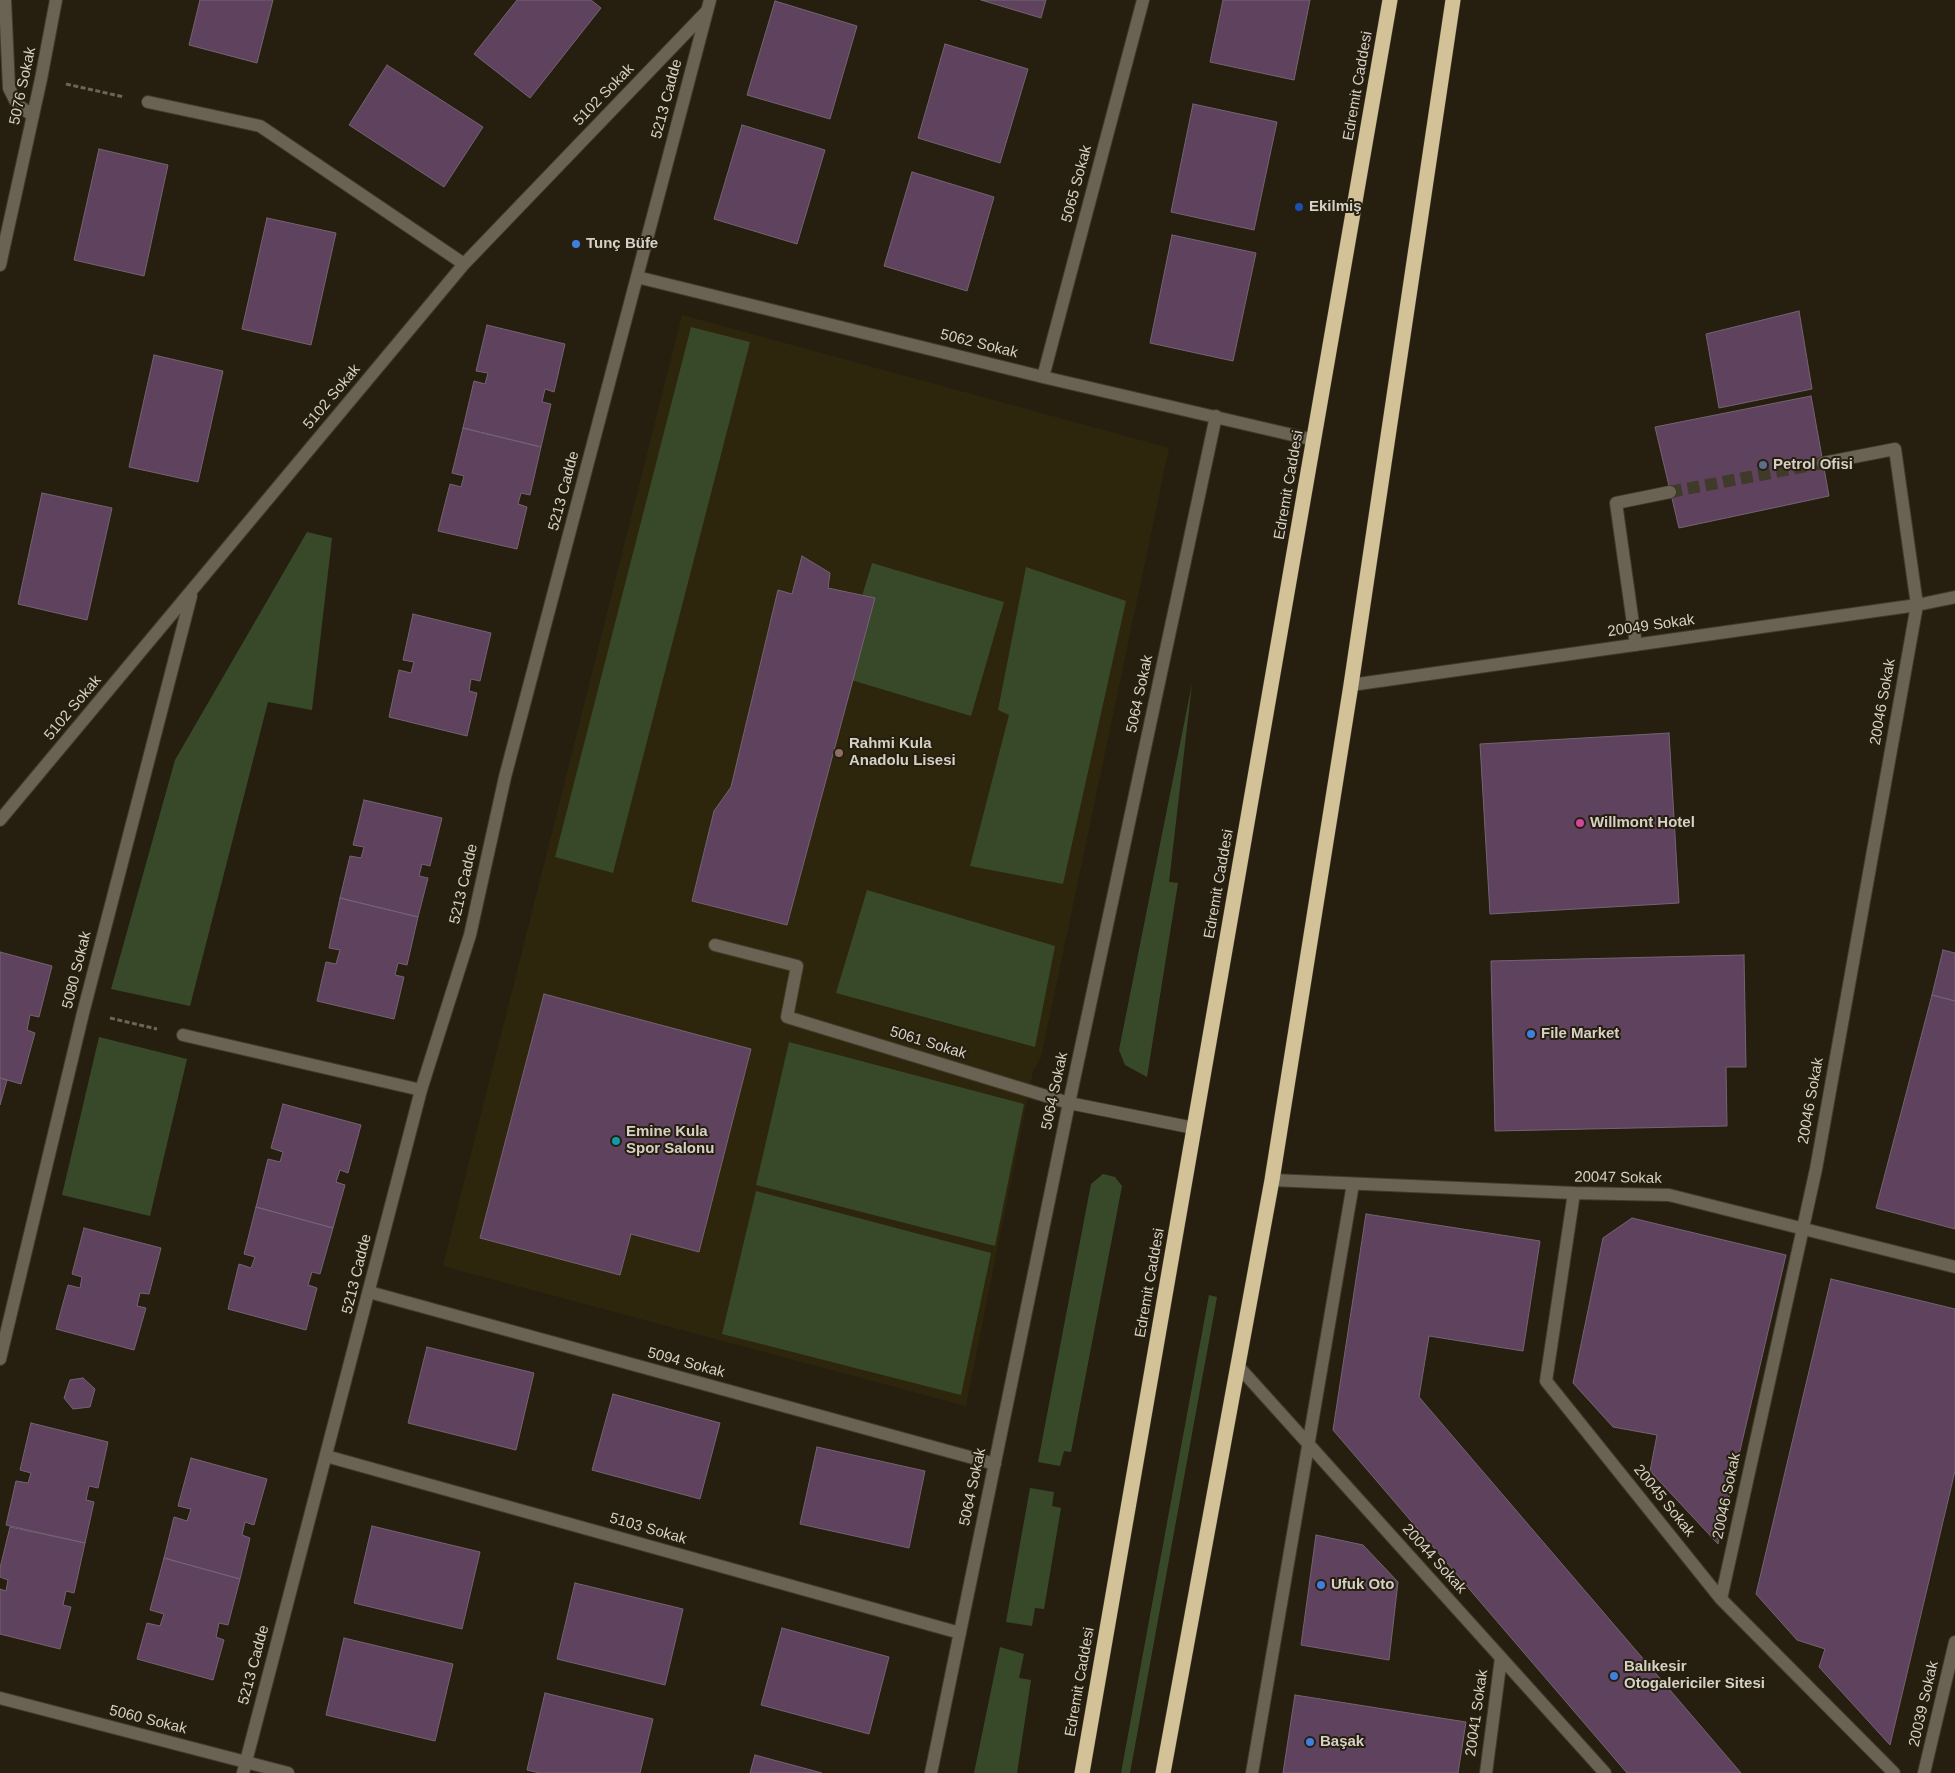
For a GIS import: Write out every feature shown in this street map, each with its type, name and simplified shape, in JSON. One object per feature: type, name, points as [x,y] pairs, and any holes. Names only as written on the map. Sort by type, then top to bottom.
[{"type":"highway","name":"Edremit Caddesi","points":[[1082,1773],[1390,0]]},
{"type":"highway","points":[[1163,1773],[1272,1180],[1351,685],[1453,0]]},
{"type":"street","points":[[5,0],[10,88],[17,104],[33,116]]},
{"type":"street","name":"5076 Sokak","points":[[0,265],[41,79],[56,0]]},
{"type":"street","name":"5065 Sokak","points":[[1042,377],[1143,0]]},
{"type":"street","name":"5102 Sokak","points":[[0,820],[464,264],[709,5]]},
{"type":"street","name":"5213 Cadde","points":[[244,1767],[421,1090],[470,934],[505,777],[709,5]]},
{"type":"street","points":[[148,102],[260,126],[464,264]]},
{"type":"street","name":"5062 Sokak","points":[[637,277],[1042,377],[1314,440]]},
{"type":"street","name":"5064 Sokak","points":[[931,1773],[1069,1103],[1216,416]]},
{"type":"street","name":"20046 Sokak","points":[[1721,1599],[1816,1169],[1917,605],[1895,449],[1823,462]]},
{"type":"street","points":[[1636,645],[1616,503],[1670,492]]},
{"type":"street","name":"5080 Sokak","points":[[0,1359],[80,1023],[192,591]]},
{"type":"street","name":"20049 Sokak","points":[[1351,685],[1917,605],[1955,597]]},
{"type":"street","name":"5061 Sokak","points":[[715,945],[797,966],[787,1017],[1069,1103],[1194,1128]]},
{"type":"street","points":[[183,1035],[421,1090]]},
{"type":"street","name":"20047 Sokak","points":[[1272,1180],[1574,1193],[1669,1195],[1955,1267]]},
{"type":"street","points":[[1252,1773],[1353,1184]]},
{"type":"street","name":"20045 Sokak","points":[[1574,1193],[1546,1381],[1721,1599],[1894,1773]]},
{"type":"street","name":"5094 Sokak","points":[[369,1292],[995,1464]]},
{"type":"street","name":"20044 Sokak","points":[[1238,1366],[1605,1773]]},
{"type":"street","name":"5103 Sokak","points":[[326,1456],[960,1633]]},
{"type":"street","name":"20039 Sokak","points":[[1924,1773],[1955,1642]]},
{"type":"street","name":"20041 Sokak","points":[[1486,1773],[1501,1658]]},
{"type":"street","name":"5060 Sokak","points":[[0,1698],[244,1767],[288,1773]]},
{"type":"path","points":[[41,79],[148,102]]},
{"type":"path","points":[[103,1016],[183,1035]]},
{"type":"shaded area","name":"Rahmi Kula Anadolu Lisesi","points":[[682,315],[1169,448],[1041,1057],[1033,1071],[966,1406],[443,1266]]},
{"type":"green space","points":[[691,327],[750,342],[613,873],[555,857]]},
{"type":"green space","points":[[307,532],[332,538],[312,710],[268,702],[190,1006],[111,989],[175,760]]},
{"type":"green space","points":[[872,563],[1004,602],[971,716],[838,676]]},
{"type":"green space","points":[[1026,567],[1126,601],[1063,884],[970,866],[1009,715],[998,710]]},
{"type":"green space","points":[[1192,684],[1169,882],[1178,883],[1147,1077],[1125,1065],[1119,1050]]},
{"type":"green space","points":[[867,890],[1055,946],[1035,1047],[836,993]]},
{"type":"green space","points":[[99,1037],[187,1059],[150,1216],[62,1195]]},
{"type":"green space","points":[[789,1042],[1024,1104],[995,1246],[756,1185]]},
{"type":"green space","points":[[1103,1174],[1115,1177],[1122,1186],[1071,1452],[1064,1451],[1060,1466],[1038,1462],[1091,1184]]},
{"type":"green space","points":[[756,1191],[991,1253],[961,1395],[722,1334]]},
{"type":"green space","points":[[1209,1295],[1217,1297],[1130,1773],[1121,1773]]},
{"type":"green space","points":[[1030,1488],[1054,1492],[1052,1506],[1061,1508],[1044,1609],[1035,1608],[1032,1626],[1006,1622]]},
{"type":"green space","points":[[1000,1647],[1024,1654],[1019,1678],[1031,1680],[1017,1773],[974,1773]]},
{"type":"building","points":[[200,0],[273,0],[257,63],[189,45]]},
{"type":"building","points":[[517,0],[591,0],[601,8],[530,98],[474,54]]},
{"type":"building","points":[[981,0],[1046,0],[1041,18]]},
{"type":"building","points":[[1223,0],[1310,0],[1294,80],[1210,62]]},
{"type":"building","points":[[775,1],[857,26],[830,119],[747,95]]},
{"type":"building","points":[[945,44],[1028,69],[1000,163],[918,138]]},
{"type":"building","points":[[387,65],[483,127],[444,187],[349,125]]},
{"type":"building","points":[[1193,104],[1277,122],[1254,230],[1171,212]]},
{"type":"building","points":[[742,125],[825,150],[797,244],[714,219]]},
{"type":"building","points":[[99,149],[168,165],[144,276],[74,260]]},
{"type":"building","points":[[912,172],[994,197],[967,291],[884,266]]},
{"type":"building","points":[[267,218],[336,233],[311,345],[242,329]]},
{"type":"building","points":[[1172,235],[1256,253],[1233,361],[1150,343]]},
{"type":"building","points":[[1799,311],[1812,389],[1719,408],[1706,334]]},
{"type":"building","points":[[487,325],[565,344],[554,392],[545,389],[542,402],[551,404],[541,447],[463,428],[474,381],[485,384],[488,373],[476,371]]},
{"type":"building","points":[[154,355],[223,371],[198,482],[129,467]]},
{"type":"building","points":[[1811,396],[1829,496],[1679,528],[1655,427]]},
{"type":"building","points":[[463,428],[541,447],[530,495],[521,493],[518,504],[527,507],[517,549],[438,531],[450,484],[461,487],[464,476],[452,473]]},
{"type":"building","points":[[42,493],[112,508],[87,620],[18,604]]},
{"type":"building","name":"Rahmi Kula Anadolu Lisesi","points":[[802,556],[830,573],[828,588],[875,598],[787,925],[692,901],[714,811],[731,787],[778,590],[792,594]]},
{"type":"building","points":[[413,614],[491,633],[480,681],[471,679],[469,691],[477,693],[467,736],[389,717],[399,670],[411,673],[414,662],[403,660]]},
{"type":"building","name":"Willmont Hotel","points":[[1669,733],[1679,903],[1490,914],[1480,744]]},
{"type":"building","points":[[364,800],[442,818],[430,866],[422,864],[419,876],[428,878],[418,917],[340,898],[350,856],[361,858],[364,847],[353,845]]},
{"type":"building","points":[[340,898],[418,917],[407,965],[398,963],[395,975],[404,977],[394,1019],[317,1001],[326,962],[336,964],[340,950],[329,948]]},
{"type":"building","points":[[1943,950],[1955,953],[1955,1001],[1932,995]]},
{"type":"building","points":[[0,952],[52,966],[39,1017],[30,1015],[27,1030],[35,1033],[21,1084],[0,1078]]},
{"type":"building","points":[[1744,955],[1746,1067],[1726,1067],[1727,1126],[1495,1131],[1491,961]]},
{"type":"building","name":"Emine Kula Spor Salonu","points":[[544,994],[751,1049],[699,1252],[631,1234],[620,1275],[480,1238]]},
{"type":"building","points":[[1932,995],[1955,1001],[1955,1229],[1876,1208]]},
{"type":"building","points":[[0,1078],[7,1080],[0,1105]]},
{"type":"building","points":[[283,1104],[361,1125],[348,1173],[340,1170],[336,1182],[345,1185],[333,1228],[256,1207],[268,1159],[280,1162],[283,1152],[271,1148]]},
{"type":"building","points":[[256,1207],[333,1228],[320,1274],[312,1272],[308,1285],[317,1288],[306,1330],[228,1309],[239,1264],[251,1268],[255,1257],[244,1254]]},
{"type":"building","points":[[1366,1214],[1540,1241],[1523,1351],[1429,1336],[1419,1397],[1741,1773],[1627,1773],[1333,1430]]},
{"type":"building","points":[[1632,1218],[1786,1255],[1718,1544],[1650,1471],[1657,1435],[1613,1427],[1573,1383],[1603,1238]]},
{"type":"building","points":[[84,1228],[161,1248],[149,1294],[140,1293],[137,1306],[146,1308],[134,1350],[56,1329],[68,1285],[80,1288],[82,1277],[72,1274]]},
{"type":"building","points":[[1831,1279],[1955,1309],[1955,1471],[1890,1745],[1819,1667],[1825,1649],[1797,1640],[1756,1594]]},
{"type":"building","points":[[427,1347],[534,1373],[516,1450],[408,1423]]},
{"type":"building","points":[[83,1378],[95,1389],[90,1407],[73,1409],[64,1398],[70,1380]]},
{"type":"building","points":[[613,1394],[720,1423],[700,1499],[592,1470]]},
{"type":"building","points":[[31,1423],[108,1442],[98,1488],[89,1486],[86,1500],[94,1502],[85,1543],[6,1525],[16,1481],[28,1483],[31,1473],[20,1470]]},
{"type":"building","points":[[817,1447],[925,1471],[909,1548],[800,1524]]},
{"type":"building","points":[[191,1458],[267,1479],[254,1525],[245,1522],[242,1535],[250,1538],[240,1579],[164,1558],[174,1517],[187,1521],[191,1509],[178,1506]]},
{"type":"building","points":[[372,1526],[480,1552],[462,1629],[354,1603]]},
{"type":"building","points":[[10,1527],[85,1543],[74,1593],[66,1591],[63,1605],[71,1607],[60,1649],[0,1634],[0,1589],[6,1591],[8,1580],[0,1577],[0,1568]]},
{"type":"building","points":[[1316,1535],[1363,1545],[1398,1582],[1389,1660],[1301,1645]]},
{"type":"building","points":[[164,1558],[240,1579],[228,1625],[219,1623],[216,1637],[224,1640],[213,1680],[137,1659],[147,1623],[160,1626],[164,1614],[150,1610]]},
{"type":"building","points":[[575,1583],[683,1609],[665,1685],[557,1659]]},
{"type":"building","points":[[782,1628],[889,1657],[869,1734],[761,1705]]},
{"type":"building","points":[[344,1638],[453,1664],[435,1741],[326,1715]]},
{"type":"building","points":[[545,1693],[653,1719],[640,1773],[540,1773],[527,1770]]},
{"type":"building","points":[[1295,1695],[1466,1722],[1458,1773],[1283,1773]]},
{"type":"building","points":[[755,1755],[822,1773],[750,1773]]},
{"type":"tunnel","points":[[1670,492],[1823,463]]},
{"type":"place","name":"Ekilmiş","points":[[1299,207]]},
{"type":"place","name":"Tunç Büfe","points":[[576,244]]},
{"type":"place","name":"Petrol Ofisi","points":[[1763,465]]},
{"type":"place","name":"Rahmi Kula Anadolu Lisesi","points":[[839,753]]},
{"type":"place","name":"Willmont Hotel","points":[[1580,823]]},
{"type":"place","name":"File Market","points":[[1531,1034]]},
{"type":"place","name":"Emine Kula Spor Salonu","points":[[616,1141]]},
{"type":"place","name":"Ufuk Oto","points":[[1321,1585]]},
{"type":"place","name":"Balıkesir Otogalericiler Sitesi","points":[[1614,1676]]},
{"type":"place","name":"Başak","points":[[1310,1742]]}]
